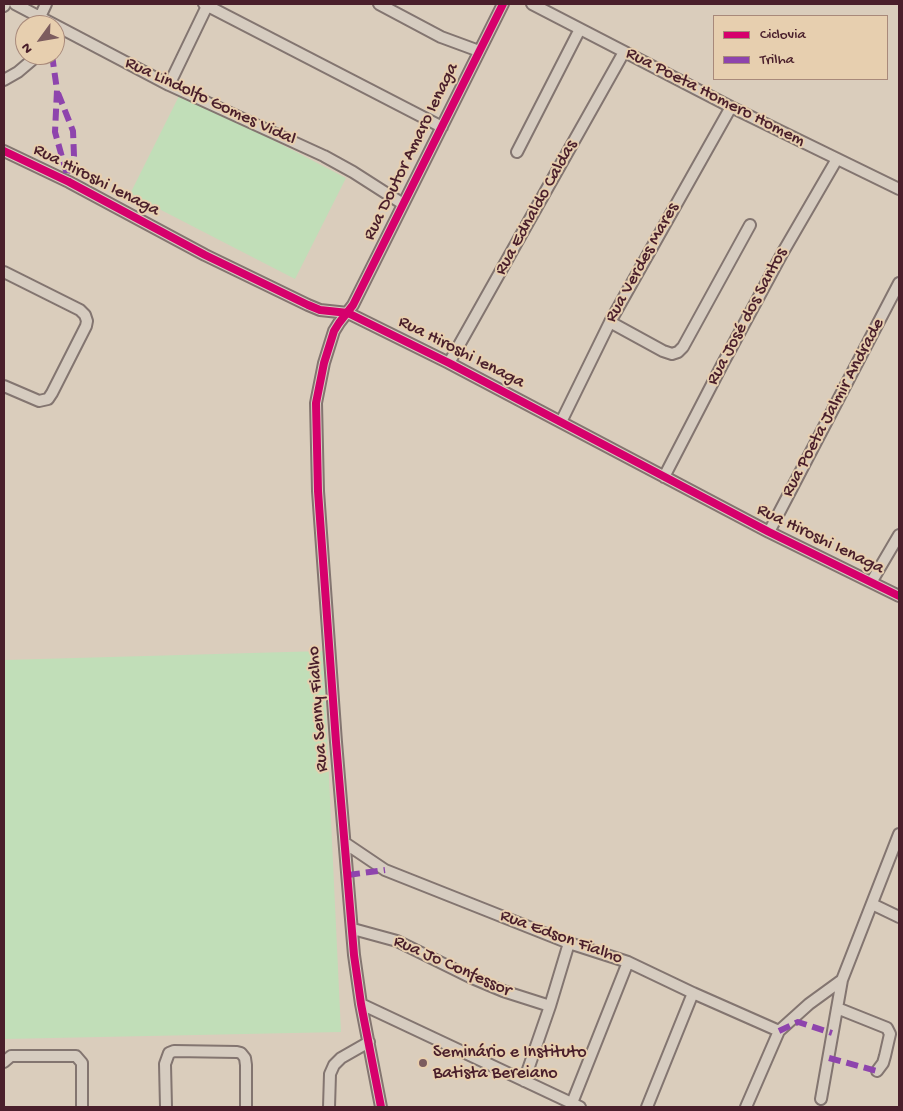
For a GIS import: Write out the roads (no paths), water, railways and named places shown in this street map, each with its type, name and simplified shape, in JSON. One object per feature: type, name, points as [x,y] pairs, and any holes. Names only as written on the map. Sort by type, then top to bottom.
[{"type":"street","name":"Rua Lindolfo Gomes Vidal","points":[[15,4],[36,15]]},
{"type":"street","points":[[169,85],[207,4],[442,127]]},
{"type":"street","points":[[379,4],[440,37],[479,51]]},
{"type":"street","name":"Rua Doutor Amaro Ienaga","points":[[348,313],[503,4]]},
{"type":"street","name":"Rua Poeta Homero Homem","points":[[532,4],[731,107],[899,189]]},
{"type":"street","points":[[517,152],[580,29]]},
{"type":"street","name":"Rua Lindolfo Gomes Vidal","points":[[65,31],[169,85],[324,156],[403,204]]},
{"type":"street","name":"Rua Ednaldo Caldas","points":[[449,363],[624,52]]},
{"type":"street","points":[[4,80],[26,65]]},
{"type":"street","name":"Rua Verdes Mares","points":[[561,422],[610,322],[731,107]]},
{"type":"street","name":"Rua Hiroshi Ienaga","points":[[4,151],[308,305],[327,311],[348,313],[449,363],[769,532],[899,596]]},
{"type":"street","name":"Rua José dos Santos","points":[[664,477],[764,286],[837,159]]},
{"type":"street","points":[[610,322],[663,351],[672,354],[678,352],[683,347],[750,225]]},
{"type":"street","points":[[4,272],[80,310],[85,315],[87,321],[48,399],[38,401],[4,386]]},
{"type":"street","name":"Rua Poeta Jalmir Andrade","points":[[769,532],[899,283]]},
{"type":"street","name":"Rua Senny Fialho","points":[[348,313],[339,323],[330,342],[319,383],[316,404],[318,491],[357,979],[381,1107]]},
{"type":"street","points":[[872,582],[899,535]]},
{"type":"street","points":[[821,1099],[842,980],[899,834]]},
{"type":"street","name":"Rua Edson Fialho","points":[[345,843],[385,870],[569,942],[628,962],[779,1031]]},
{"type":"street","points":[[872,904],[899,917]]},
{"type":"street","name":"Rua Jo Confessor","points":[[353,929],[397,941],[472,978],[503,991],[550,1006]]},
{"type":"street","points":[[524,1081],[550,1006],[569,942]]},
{"type":"street","points":[[361,1004],[576,1105],[628,962]]},
{"type":"street","points":[[746,1107],[779,1031],[809,1004],[842,980]]},
{"type":"street","points":[[648,1107],[693,993]]},
{"type":"street","points":[[837,1008],[887,1028],[890,1034],[885,1056],[883,1063],[877,1071]]},
{"type":"street","points":[[329,1107],[330,1074],[334,1065],[341,1058],[369,1042]]},
{"type":"street","points":[[166,1107],[165,1064],[169,1053],[174,1051],[241,1053],[246,1064],[246,1107]]},
{"type":"street","points":[[4,1062],[11,1056],[76,1056],[82,1063],[82,1107]]},
{"type":"place","name":"Seminário e Instituto Batista Bereiano","points":[[423,1063]]}]
